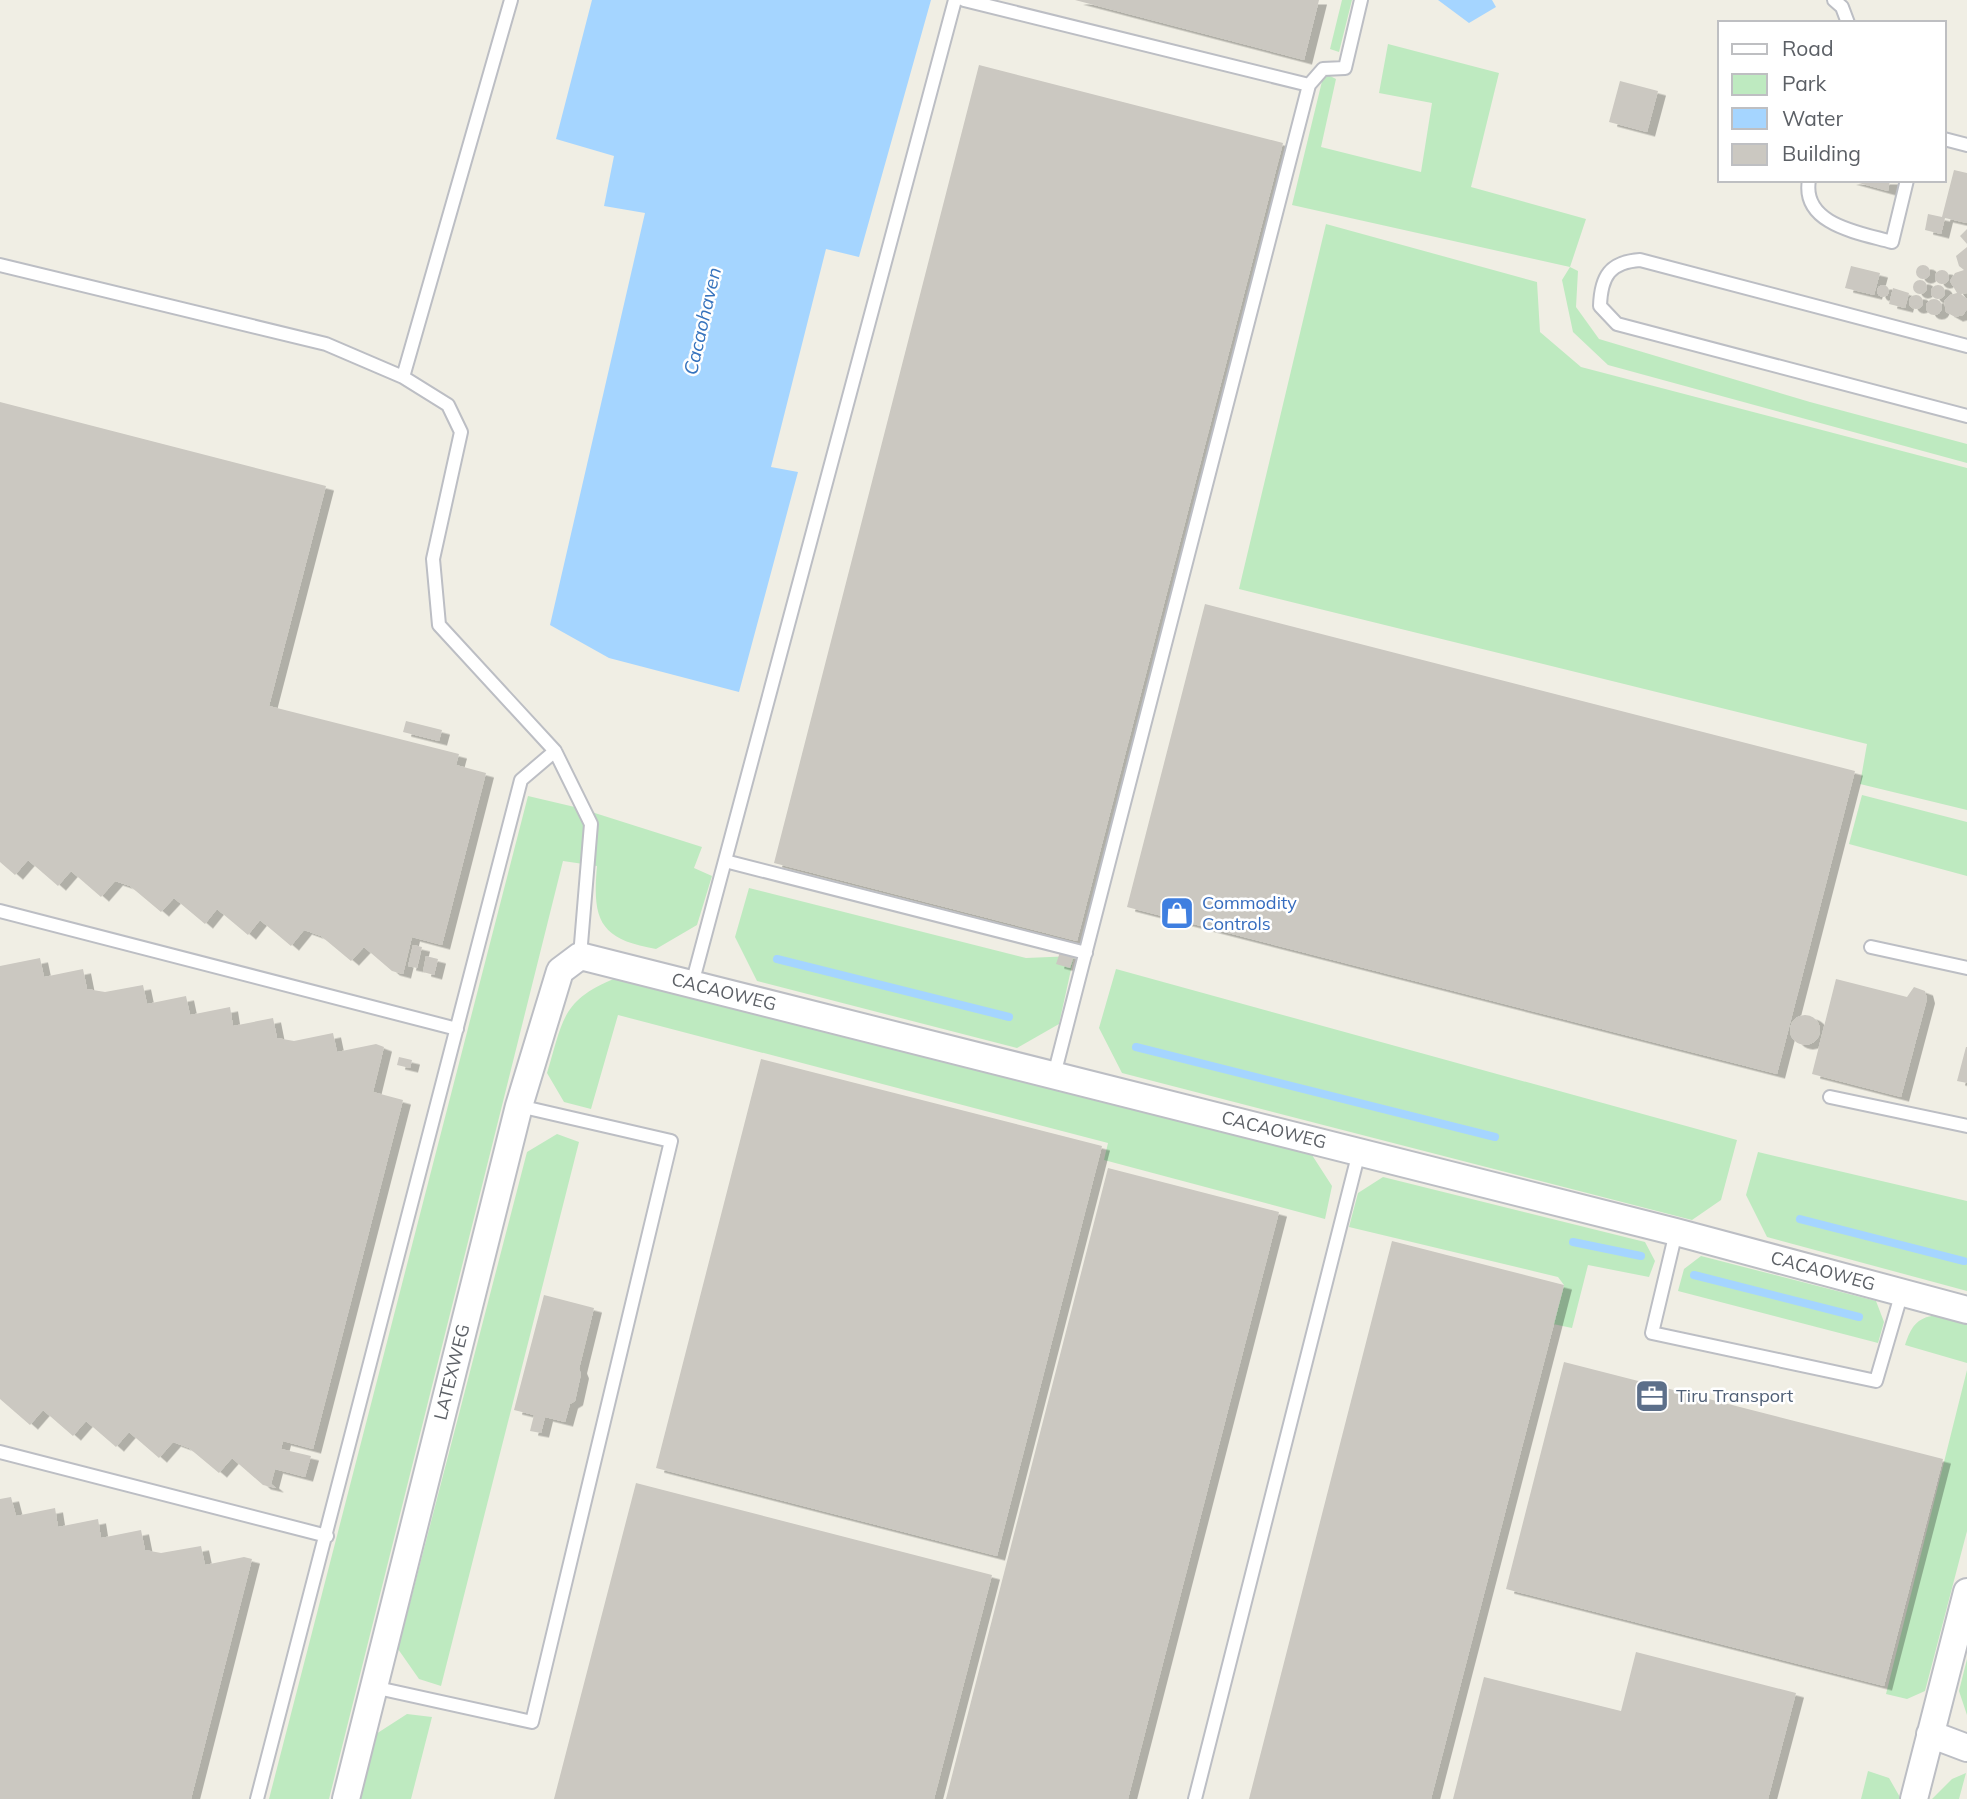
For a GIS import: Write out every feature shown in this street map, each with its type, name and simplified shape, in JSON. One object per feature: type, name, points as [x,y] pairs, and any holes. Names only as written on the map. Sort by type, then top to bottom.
[{"type":"street","name":"CACAOWEG","points":[[580,956],[1676,1232],[1967,1310]]},
{"type":"street","name":"LATEXWEG","points":[[346,1799],[519,1105],[560,971],[580,956]]},
{"type":"street","points":[[1914,1799],[1967,1592]]},
{"type":"street","points":[[1930,1734],[1967,1748]]},
{"type":"lane","points":[[404,377],[511,0]]},
{"type":"lane","points":[[692,984],[956,0]]},
{"type":"lane","points":[[964,0],[1309,85]]},
{"type":"lane","points":[[1055,1075],[1309,85],[1323,69],[1345,68],[1361,0]]},
{"type":"lane","points":[[1834,0],[1842,7],[1847,21]]},
{"type":"lane","points":[[1946,140],[1967,145]]},
{"type":"lane","points":[[1809,182],[1807,190],[1814,208],[1829,222],[1892,242],[1907,182]]},
{"type":"lane","points":[[1967,346],[1640,260],[1620,261],[1607,274],[1600,289],[1600,306],[1617,324],[1967,416]]},
{"type":"lane","points":[[0,265],[326,344],[404,377],[448,405],[461,432],[433,559],[439,625],[555,751],[591,824],[580,956]]},
{"type":"lane","points":[[257,1799],[521,780],[555,751]]},
{"type":"lane","points":[[725,861],[1086,953]]},
{"type":"lane","points":[[0,911],[457,1029]]},
{"type":"lane","points":[[1871,947],[1967,968]]},
{"type":"lane","points":[[1830,1097],[1967,1126]]},
{"type":"lane","points":[[373,1687],[532,1722],[671,1141],[519,1105]]},
{"type":"lane","points":[[1195,1799],[1359,1152]]},
{"type":"lane","points":[[1676,1232],[1652,1333],[1876,1381],[1902,1292]]},
{"type":"lane","points":[[0,1452],[327,1536]]},
{"type":"green space","points":[[1342,0],[1352,0],[1339,52],[1330,49]]},
{"type":"green space","points":[[1388,44],[1499,73],[1471,187],[1586,219],[1570,267],[1292,205],[1324,73],[1336,79],[1321,147],[1421,172],[1432,103],[1379,93]]},
{"type":"green space","points":[[1326,224],[1537,282],[1540,332],[1581,367],[1967,468],[1967,810],[1860,784],[1867,744],[1239,589]]},
{"type":"green space","points":[[1570,267],[1578,271],[1576,307],[1599,339],[1810,402],[1967,444],[1967,463],[1608,365],[1573,332],[1562,280]]},
{"type":"green space","points":[[1862,795],[1967,822],[1967,876],[1849,844]]},
{"type":"green space","points":[[528,796],[579,808],[702,847],[694,868],[712,876],[697,925],[656,949],[622,940],[604,924],[596,901],[597,866],[563,861],[329,1799],[269,1799]]},
{"type":"green space","points":[[749,888],[1026,958],[1074,956],[1059,1024],[1017,1048],[757,981],[735,937]]},
{"type":"green space","points":[[1116,969],[1737,1140],[1721,1200],[1692,1220],[1122,1073],[1099,1028]]},
{"type":"green space","points":[[616,978],[1312,1155],[1332,1186],[1325,1219],[1104,1160],[1108,1143],[618,1015],[591,1109],[564,1102],[547,1073],[561,1026],[574,1004],[584,995]]},
{"type":"green space","points":[[557,1134],[579,1142],[441,1686],[419,1679],[398,1649],[527,1152]]},
{"type":"green space","points":[[1758,1152],[1967,1201],[1967,1291],[1767,1237],[1746,1195]]},
{"type":"green space","points":[[1383,1177],[1645,1242],[1655,1261],[1649,1277],[1588,1265],[1572,1328],[1553,1324],[1564,1285],[1558,1277],[1349,1227],[1358,1193]]},
{"type":"green space","points":[[1701,1256],[1876,1301],[1884,1322],[1878,1343],[1678,1291],[1684,1269]]},
{"type":"green space","points":[[1936,1315],[1967,1324],[1967,1363],[1905,1345],[1915,1324]]},
{"type":"green space","points":[[1967,1370],[1967,1531],[1925,1691],[1907,1699],[1886,1694]]},
{"type":"green space","points":[[1967,1659],[1967,1715],[1959,1691]]},
{"type":"green space","points":[[407,1714],[432,1717],[411,1799],[360,1799],[376,1734]]},
{"type":"green space","points":[[1868,1771],[1889,1778],[1901,1799],[1861,1799]]},
{"type":"green space","points":[[1966,1773],[1959,1799],[1932,1799],[1952,1779]]},
{"type":"water","name":"Cacaohaven","points":[[592,0],[931,0],[859,257],[826,249],[771,467],[798,472],[739,692],[609,658],[550,625],[645,213],[604,206],[614,156],[556,139]]},
{"type":"water","points":[[1438,0],[1492,0],[1496,7],[1469,23]]},
{"type":"building","points":[[1075,0],[1319,0],[1304,60]]},
{"type":"building","points":[[979,65],[1283,143],[1077,941],[774,863]]},
{"type":"building","points":[[1620,81],[1658,91],[1647,132],[1609,122]]},
{"type":"building","points":[[1954,170],[1967,173],[1967,223],[1945,218],[1941,234],[1925,230],[1928,214],[1942,217]]},
{"type":"building","points":[[1855,182],[1890,182],[1888,191]]},
{"type":"building","points":[[1967,229],[1967,244],[1960,236]]},
{"type":"building","points":[[1967,247],[1967,293],[1961,294],[1967,299],[1967,309],[1963,315],[1955,317],[1946,312],[1944,301],[1957,293],[1950,281],[1955,273],[1964,270],[1959,266],[1956,256]]},
{"type":"building","points":[[1920,265],[1926,265],[1930,272],[1926,279],[1920,279],[1916,275],[1916,269]]},
{"type":"building","points":[[1851,266],[1880,273],[1874,295],[1845,288]]},
{"type":"building","points":[[1942,270],[1947,272],[1947,282],[1942,284],[1937,282],[1935,277],[1937,272]]},
{"type":"building","points":[[1917,280],[1923,280],[1927,287],[1923,294],[1917,294],[1913,290],[1913,284]]},
{"type":"building","points":[[1883,285],[1889,291],[1883,297],[1877,291]]},
{"type":"building","points":[[1938,285],[1943,287],[1943,297],[1938,299],[1933,297],[1931,292],[1933,287]]},
{"type":"building","points":[[1893,288],[1909,293],[1905,308],[1889,304]]},
{"type":"building","points":[[1913,295],[1919,295],[1923,302],[1919,309],[1913,309],[1909,305],[1909,299]]},
{"type":"building","points":[[1934,299],[1942,307],[1934,315],[1926,307]]},
{"type":"building","points":[[0,402],[326,486],[269,706],[459,754],[456,765],[486,773],[442,945],[412,937],[403,974],[392,971],[364,947],[351,961],[321,936],[304,930],[291,946],[260,920],[248,935],[217,909],[205,924],[174,898],[161,912],[130,886],[115,881],[101,897],[71,871],[58,886],[28,860],[15,875],[0,862]]},
{"type":"building","points":[[1205,604],[1855,771],[1777,1074],[1127,907]]},
{"type":"building","points":[[406,721],[442,730],[439,741],[403,732]]},
{"type":"building","points":[[413,945],[422,947],[417,968],[408,966]]},
{"type":"building","points":[[1060,952],[1074,956],[1070,968],[1056,964]]},
{"type":"building","points":[[426,956],[438,959],[434,975],[423,972]]},
{"type":"building","points":[[40,958],[44,977],[83,969],[87,989],[105,992],[143,985],[147,1004],[186,996],[190,1015],[230,1007],[233,1026],[273,1018],[277,1038],[294,1041],[333,1033],[337,1052],[376,1044],[384,1047],[373,1092],[403,1100],[313,1449],[283,1441],[281,1449],[311,1456],[305,1477],[275,1469],[271,1484],[276,1488],[263,1485],[232,1458],[219,1473],[189,1448],[173,1442],[159,1458],[129,1432],[116,1447],[86,1421],[73,1436],[43,1410],[30,1425],[0,1399],[0,966]]},
{"type":"building","points":[[1836,979],[1907,997],[1914,987],[1925,991],[1927,999],[1901,1097],[1812,1074]]},
{"type":"building","points":[[1805,1015],[1816,1019],[1820,1030],[1816,1041],[1805,1045],[1794,1041],[1790,1030],[1794,1019]]},
{"type":"building","points":[[1967,1047],[1967,1083],[1957,1081]]},
{"type":"building","points":[[399,1057],[412,1060],[410,1068],[397,1065]]},
{"type":"building","points":[[761,1059],[1102,1146],[997,1556],[656,1468]]},
{"type":"building","points":[[1108,1168],[1279,1212],[1128,1799],[946,1799]]},
{"type":"building","points":[[1392,1241],[1564,1285],[1431,1799],[1249,1799]]},
{"type":"building","points":[[544,1295],[594,1308],[579,1369],[581,1374],[575,1401],[570,1404],[565,1422],[545,1417],[541,1433],[530,1431],[534,1415],[514,1410]]},
{"type":"building","points":[[1564,1362],[1943,1459],[1884,1686],[1506,1589]]},
{"type":"building","points":[[636,1483],[992,1575],[934,1799],[554,1799]]},
{"type":"building","points":[[11,1497],[16,1516],[55,1508],[58,1527],[98,1519],[101,1538],[141,1530],[145,1550],[161,1553],[201,1546],[205,1565],[244,1557],[252,1559],[191,1799],[0,1799],[0,1499]]},
{"type":"building","points":[[1636,1652],[1796,1693],[1768,1799],[1453,1799],[1484,1677],[1621,1711]]},
{"type":"waterway","points":[[777,959],[1009,1017]]},
{"type":"waterway","points":[[1136,1047],[1495,1137]]},
{"type":"waterway","points":[[1800,1219],[1964,1261]]},
{"type":"waterway","points":[[1573,1242],[1641,1256]]},
{"type":"waterway","points":[[1694,1275],[1859,1317]]},
{"type":"place","name":"Commodity Controls","points":[[1177,913]]},
{"type":"place","name":"Tiru Transport","points":[[1652,1396]]}]
